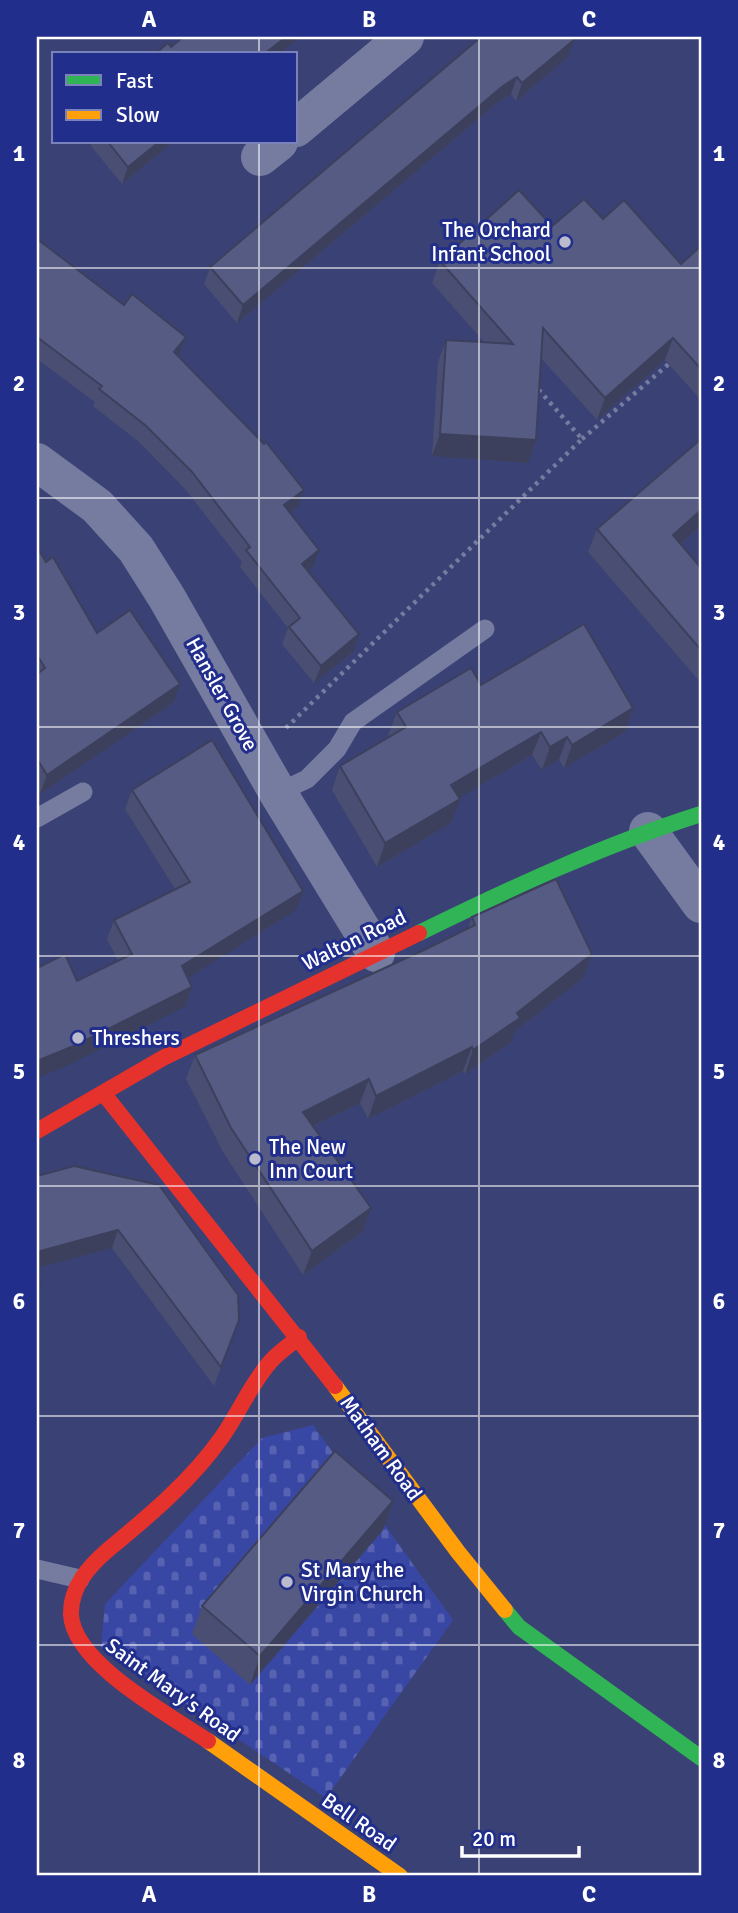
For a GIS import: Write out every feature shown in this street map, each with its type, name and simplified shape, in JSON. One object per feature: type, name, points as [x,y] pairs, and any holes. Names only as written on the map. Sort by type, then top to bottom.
[{"type":"street","points":[[298,126],[405,37]]},
{"type":"street","name":"Hansler Grove","points":[[37,462],[97,506],[136,549],[167,598],[278,793],[376,953]]},
{"type":"street","name":"Walton Road","points":[[37,1131],[163,1059],[527,880],[648,831],[701,814]]},
{"type":"street","points":[[648,831],[701,904]]},
{"type":"street","name":"Matham Road","points":[[104,1094],[299,1337],[458,1552],[519,1627],[701,1758]]},
{"type":"street","name":"Saint Mary's Road","points":[[293,1802],[90,1656],[80,1643],[71,1616],[73,1597],[80,1579],[96,1560],[156,1510],[221,1440],[270,1362],[299,1337]]},
{"type":"street","name":"Bell Road","points":[[293,1802],[400,1876]]},
{"type":"lane","points":[[278,793],[307,779],[337,749],[353,722],[485,629]]},
{"type":"lane","points":[[37,818],[83,792]]},
{"type":"lane","points":[[37,1569],[80,1579]]},
{"type":"path","points":[[253,748],[285,729],[582,439],[675,358]]},
{"type":"path","points":[[540,390],[582,439]]},
{"type":"green space","points":[[313,1425],[453,1620],[326,1798],[101,1647],[105,1604],[262,1438]]},
{"type":"building","points":[[183,37],[286,37],[267,52],[157,52],[168,43],[171,47]]},
{"type":"building","points":[[481,37],[571,37],[574,40],[522,83],[517,77],[503,86],[243,305],[210,267]]},
{"type":"building","points":[[110,144],[157,144],[128,167]]},
{"type":"building","points":[[519,190],[552,226],[584,199],[603,219],[624,200],[681,264],[701,246],[701,369],[673,338],[605,398],[543,328],[536,440],[440,434],[446,340],[513,344],[440,261]]},
{"type":"building","points":[[37,239],[124,305],[132,294],[186,337],[174,352],[264,444],[266,442],[304,490],[284,505],[319,550],[302,564],[359,634],[321,666],[289,627],[300,618],[246,550],[250,547],[192,472],[145,425],[99,389],[102,386],[37,337]]},
{"type":"building","points":[[701,439],[701,510],[673,535],[701,568],[701,650],[597,529]]},
{"type":"building","points":[[37,547],[46,562],[53,557],[97,633],[130,610],[180,684],[47,775],[37,759],[37,674],[45,668],[37,655]]},
{"type":"building","points":[[584,624],[633,708],[572,745],[567,737],[550,747],[541,732],[451,785],[460,799],[385,843],[340,766],[406,727],[397,712],[471,668],[481,685]]},
{"type":"building","points":[[212,740],[303,891],[182,966],[192,987],[76,1045],[37,1061],[37,968],[65,954],[77,981],[132,954],[114,920],[190,882],[132,790]]},
{"type":"building","points":[[556,879],[592,954],[517,1013],[520,1018],[473,1050],[472,1047],[376,1096],[369,1079],[303,1112],[371,1208],[312,1251],[231,1128],[195,1055],[424,950],[475,925],[472,917]]},
{"type":"building","points":[[74,1166],[159,1185],[238,1295],[239,1320],[221,1367],[118,1230],[37,1252],[37,1176]]},
{"type":"building","name":"St Mary the Virgin Church","points":[[335,1451],[393,1501],[260,1656],[202,1606]]},
{"type":"traffic: fast","points":[[419,933],[558,868],[701,814]]},
{"type":"traffic: fast","points":[[505,1610],[519,1627],[701,1758]]},
{"type":"traffic: slow","points":[[335,1386],[458,1552],[505,1610]]},
{"type":"traffic: slow","points":[[208,1741],[400,1876]]},
{"type":"traffic: jam","points":[[37,1131],[163,1058],[419,933]]},
{"type":"traffic: jam","points":[[104,1094],[335,1386]]},
{"type":"traffic: jam","points":[[208,1741],[126,1687],[88,1652],[76,1633],[71,1615],[74,1595],[88,1570],[197,1468],[222,1437],[264,1370],[299,1337]]},
{"type":"place","name":"The Orchard Infant School","points":[[565,242]]},
{"type":"place","name":"Threshers","points":[[78,1038]]},
{"type":"place","name":"The New Inn Court","points":[[255,1159]]},
{"type":"place","name":"St Mary the Virgin Church","points":[[287,1582]]}]
